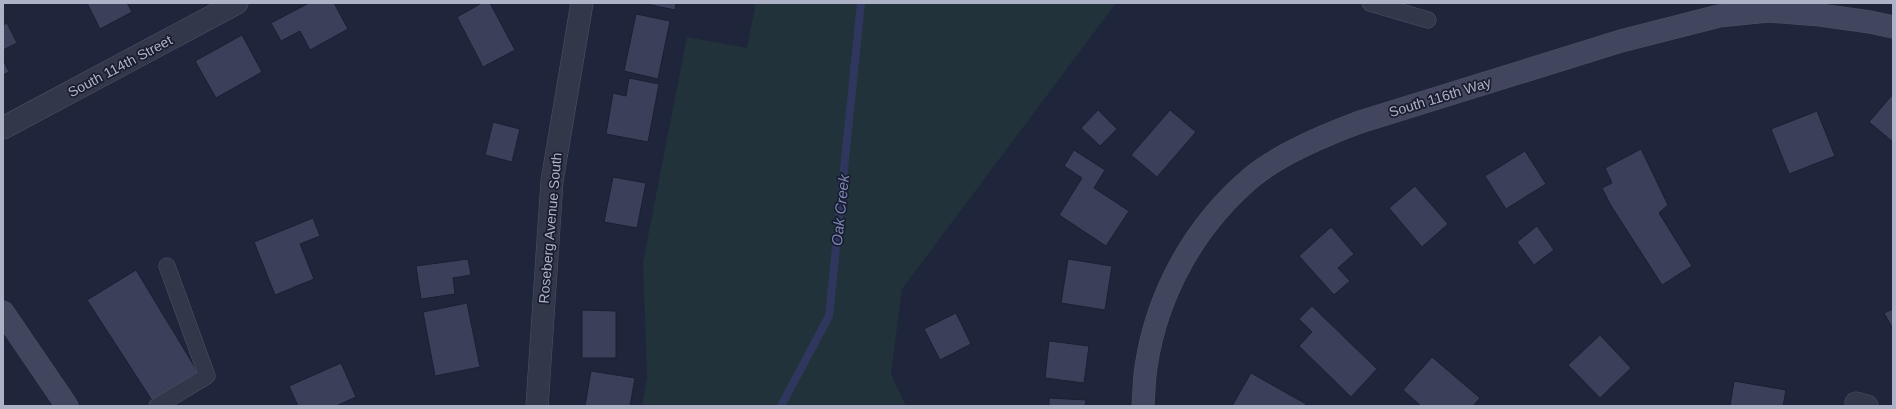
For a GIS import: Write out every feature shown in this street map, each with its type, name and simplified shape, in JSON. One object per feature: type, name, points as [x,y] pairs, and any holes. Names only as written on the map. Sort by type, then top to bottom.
[{"type":"street","name":"South 114th Street","points":[[3,128],[237,3]]},
{"type":"street","name":"Roseberg Avenue South","points":[[537,406],[552,180],[582,3]]},
{"type":"street","name":"South 116th Way","points":[[1143,406],[1146,366],[1157,322],[1173,278],[1193,241],[1221,208],[1253,177],[1294,150],[1326,134],[1360,122],[1622,41],[1719,16],[1768,11],[1820,15],[1870,22],[1893,27]]},
{"type":"street","points":[[3,312],[66,406]]},
{"type":"lane","points":[[1370,3],[1428,20]]},
{"type":"lane","points":[[157,406],[207,376],[167,266]]},
{"type":"shaded area","points":[[756,3],[1116,3],[902,289],[891,374],[906,406],[642,406],[647,377],[643,262],[687,37],[747,48]]},
{"type":"building","points":[[87,3],[127,3],[132,12],[100,29]]},
{"type":"building","points":[[309,3],[334,3],[348,29],[310,50],[300,31],[281,41],[271,23]]},
{"type":"building","points":[[482,3],[490,3],[515,50],[483,67],[457,17]]},
{"type":"building","points":[[642,3],[676,3],[675,10]]},
{"type":"building","points":[[636,14],[670,21],[658,79],[624,71]]},
{"type":"building","points":[[7,23],[17,43],[3,50],[3,25]]},
{"type":"building","points":[[242,35],[262,72],[216,98],[195,61]]},
{"type":"building","points":[[3,59],[9,72],[3,75]]},
{"type":"building","points":[[629,78],[659,84],[648,142],[606,134],[613,93],[626,96]]},
{"type":"building","points":[[1893,94],[1893,142],[1869,122]]},
{"type":"building","points":[[1098,110],[1117,129],[1100,146],[1081,128]]},
{"type":"building","points":[[1170,110],[1196,132],[1157,177],[1131,155]]},
{"type":"building","points":[[1817,111],[1835,156],[1789,174],[1771,129]]},
{"type":"building","points":[[493,122],[520,129],[512,162],[485,155]]},
{"type":"building","points":[[1641,149],[1668,205],[1659,213],[1692,266],[1662,285],[1610,204],[1602,188],[1612,183],[1605,168]]},
{"type":"building","points":[[1074,150],[1105,170],[1094,188],[1129,211],[1106,246],[1059,215],[1082,178],[1064,166]]},
{"type":"building","points":[[1525,151],[1546,184],[1506,209],[1485,176]]},
{"type":"building","points":[[613,177],[646,183],[637,228],[604,222]]},
{"type":"building","points":[[1415,186],[1448,224],[1422,247],[1389,208]]},
{"type":"building","points":[[313,218],[320,236],[300,244],[314,279],[275,295],[254,242]]},
{"type":"building","points":[[1537,226],[1554,250],[1534,265],[1517,242]]},
{"type":"building","points":[[1331,227],[1354,254],[1338,268],[1350,281],[1334,295],[1299,256]]},
{"type":"building","points":[[468,259],[471,275],[453,278],[455,294],[421,299],[416,266]]},
{"type":"building","points":[[1068,259],[1112,266],[1105,310],[1061,303]]},
{"type":"building","points":[[136,270],[199,374],[153,402],[87,300]]},
{"type":"building","points":[[467,303],[480,367],[435,376],[423,312]]},
{"type":"building","points":[[1312,306],[1377,369],[1351,397],[1299,346],[1312,332],[1299,319]]},
{"type":"building","points":[[1893,309],[1893,329],[1884,313]]},
{"type":"building","points":[[582,310],[616,311],[616,358],[582,358]]},
{"type":"building","points":[[956,313],[971,344],[940,360],[924,329]]},
{"type":"building","points":[[1600,335],[1631,368],[1600,398],[1568,365]]},
{"type":"building","points":[[1049,341],[1089,346],[1084,383],[1045,378]]},
{"type":"building","points":[[1432,357],[1480,398],[1473,406],[1421,406],[1403,390]]},
{"type":"building","points":[[341,363],[356,397],[336,406],[298,406],[289,386]]},
{"type":"building","points":[[591,371],[635,378],[630,406],[585,406]]},
{"type":"building","points":[[1251,373],[1306,404],[1305,406],[1232,406]]},
{"type":"building","points":[[1734,381],[1786,390],[1783,406],[1730,406]]},
{"type":"building","points":[[1049,398],[1086,400],[1085,406],[1049,406]]},
{"type":"waterway","name":"Oak Creek","points":[[781,406],[829,316],[861,3]]}]
